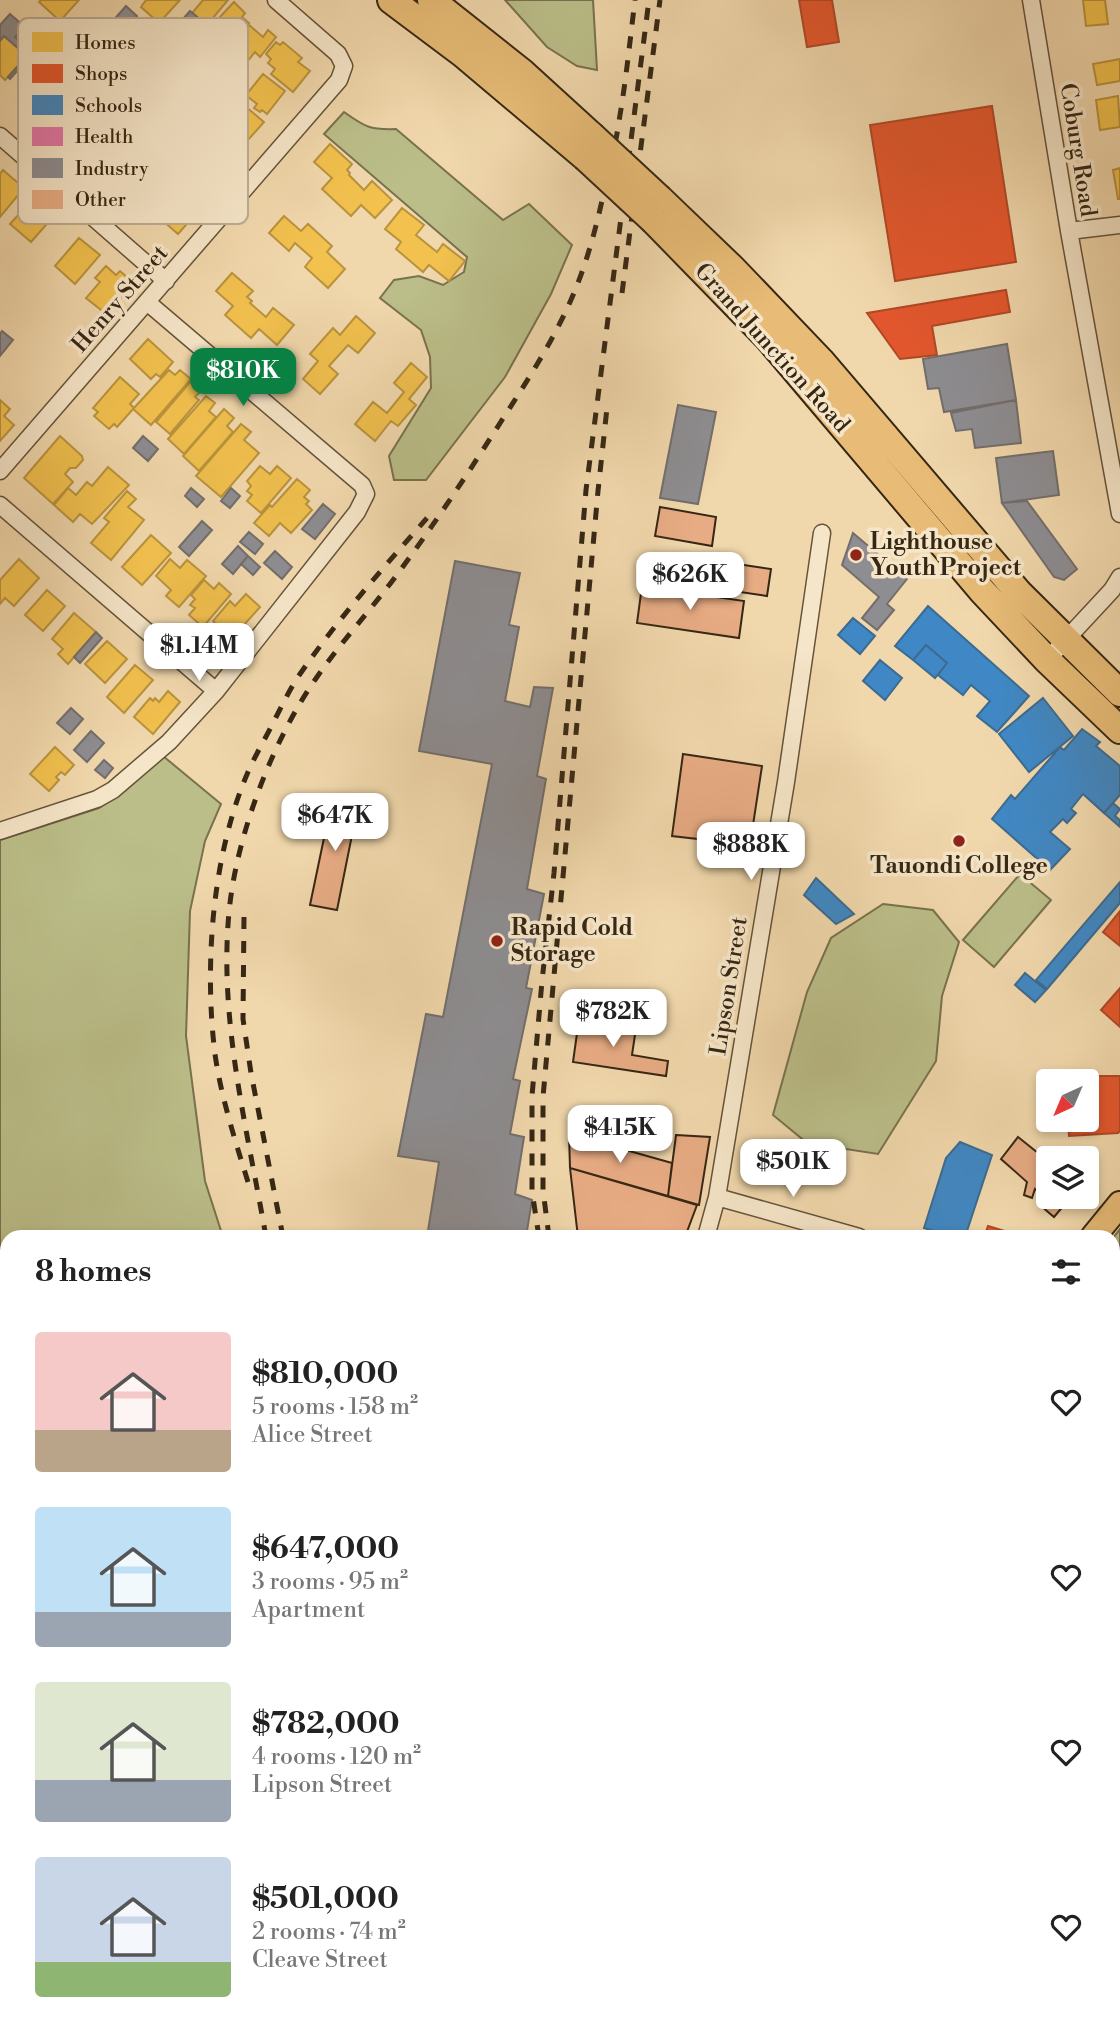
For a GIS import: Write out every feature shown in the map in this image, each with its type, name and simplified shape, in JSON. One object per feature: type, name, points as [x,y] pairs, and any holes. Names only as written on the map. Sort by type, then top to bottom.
[{"type":"highway","name":"Grand Junction Road","points":[[391,0],[588,146]]},
{"type":"highway","name":"Grand Junction Road","points":[[431,0],[523,73],[588,146],[657,210],[733,268],[821,360],[1019,593],[1120,693]]},
{"type":"highway","name":"Grand Junction Road","points":[[657,210],[983,592],[1047,660],[1120,730]]},
{"type":"main road","points":[[1099,1230],[1120,1204]]},
{"type":"street","name":"Henry Street","points":[[248,186],[339,80],[344,66],[338,54],[276,0]]},
{"type":"street","name":"Coburg Road","points":[[1031,0],[1069,231],[1119,503]]},
{"type":"street","points":[[0,136],[18,152]]},
{"type":"street","points":[[101,224],[166,281]]},
{"type":"street","name":"Henry Street","points":[[0,471],[215,224]]},
{"type":"street","points":[[1069,231],[1120,225]]},
{"type":"street","points":[[0,831],[97,799],[113,790],[169,742],[216,691],[357,512],[366,494],[362,485],[147,302]]},
{"type":"street","points":[[0,505],[216,691]]},
{"type":"street","name":"Lipson Street","points":[[707,1230],[717,1197],[786,782],[822,533]]},
{"type":"street","points":[[1047,660],[1112,590],[1120,577]]},
{"type":"street","points":[[717,1197],[834,1230]]},
{"type":"green space","points":[[505,0],[593,0],[597,70],[577,66],[547,47]]},
{"type":"green space","points":[[344,112],[368,127],[396,129],[503,220],[529,204],[572,245],[551,294],[505,377],[426,480],[394,480],[389,456],[431,388],[430,357],[421,330],[380,298],[394,280],[419,276],[443,285],[464,272],[467,257],[324,134]]},
{"type":"green space","points":[[163,756],[221,804],[205,841],[190,911],[186,1036],[205,1181],[221,1230],[0,1230],[0,840],[99,808]]},
{"type":"green space","points":[[1020,874],[1051,900],[994,967],[963,940]]},
{"type":"green space","points":[[883,904],[933,910],[959,942],[942,996],[936,1061],[878,1154],[807,1143],[773,1115],[807,992],[831,938]]},
{"type":"building: Homes","points":[[79,0],[63,18],[57,18],[39,2]]},
{"type":"building: Homes","points":[[146,0],[180,0],[164,18],[153,18],[141,7]]},
{"type":"building: Homes","points":[[203,0],[228,0],[213,18],[198,18],[192,13]]},
{"type":"building: Homes","points":[[1083,0],[1105,0],[1108,24],[1086,26]]},
{"type":"building: Homes","points":[[234,2],[245,13],[243,18],[219,18]]},
{"type":"building: Homes","points":[[248,26],[263,37],[268,30],[276,37],[260,57],[255,52],[248,61]]},
{"type":"building: Homes","points":[[4,36],[18,48],[18,66],[5,80],[0,75],[0,41]]},
{"type":"building: Homes","points":[[276,42],[280,45],[283,42],[302,58],[298,62],[310,71],[293,92],[271,74],[275,69],[268,63],[271,59],[266,54]]},
{"type":"building: Homes","points":[[1120,59],[1120,81],[1097,85],[1093,64]]},
{"type":"building: Homes","points":[[263,74],[285,91],[267,114],[254,108],[257,104],[248,97],[248,93]]},
{"type":"building: Homes","points":[[1118,96],[1120,127],[1100,130],[1096,100]]},
{"type":"building: Homes","points":[[248,109],[264,122],[248,140]]},
{"type":"building: Homes","points":[[330,144],[352,164],[347,170],[349,175],[364,190],[372,181],[392,200],[375,218],[361,205],[351,216],[322,189],[332,178],[314,162]]},
{"type":"building: Homes","points":[[1120,168],[1120,199],[1118,199],[1113,170]]},
{"type":"building: Homes","points":[[3,170],[18,183],[18,195],[0,217],[0,174]]},
{"type":"building: Homes","points":[[402,208],[424,225],[416,235],[437,252],[443,244],[465,261],[449,281],[429,265],[423,272],[396,249],[401,242],[385,229]]},
{"type":"building: Homes","points":[[18,215],[18,224],[47,224],[31,242],[10,224]]},
{"type":"building: Homes","points":[[284,216],[301,231],[308,224],[332,246],[327,252],[345,269],[328,288],[305,267],[312,258],[295,243],[289,251],[269,233]]},
{"type":"building: Homes","points":[[166,224],[187,224],[178,234]]},
{"type":"building: Homes","points":[[79,238],[100,255],[75,284],[55,266]]},
{"type":"building: Homes","points":[[106,266],[116,275],[120,271],[134,283],[106,314],[86,298],[100,282],[95,278]]},
{"type":"building: Homes","points":[[232,273],[253,291],[247,297],[252,301],[250,303],[266,317],[273,308],[294,325],[277,345],[259,329],[251,338],[225,315],[233,306],[216,291]]},
{"type":"building: Homes","points":[[356,316],[375,333],[358,353],[348,345],[329,366],[338,374],[320,394],[303,379],[318,361],[310,354],[333,328],[340,335]]},
{"type":"building: Homes","points":[[148,339],[173,362],[160,377],[156,374],[151,379],[130,359]]},
{"type":"building: Homes","points":[[411,363],[427,377],[409,399],[416,405],[398,426],[391,421],[375,441],[355,424],[373,402],[387,413],[404,392],[394,383]]},
{"type":"building: Homes","points":[[169,370],[175,375],[180,370],[191,379],[151,425],[133,409]]},
{"type":"building: Homes","points":[[120,377],[139,394],[130,404],[134,408],[117,427],[114,424],[109,429],[94,416],[98,412],[93,408]]},
{"type":"building: Homes","points":[[191,381],[202,390],[195,397],[199,400],[170,434],[156,422]]},
{"type":"building: Homes","points":[[206,396],[215,403],[209,411],[216,417],[184,454],[168,439]]},
{"type":"building: Homes","points":[[0,400],[10,409],[4,416],[14,425],[0,441]]},
{"type":"building: Homes","points":[[224,409],[234,418],[227,426],[233,432],[199,471],[183,456]]},
{"type":"building: Homes","points":[[241,424],[251,432],[244,440],[259,453],[221,497],[196,476]]},
{"type":"building: Homes","points":[[60,436],[83,460],[65,474],[73,482],[53,504],[24,478]]},
{"type":"building: Homes","points":[[260,466],[270,474],[277,466],[291,478],[261,513],[247,501],[252,495],[247,491],[251,486],[247,481]]},
{"type":"building: Homes","points":[[108,467],[129,485],[92,524],[80,514],[73,522],[54,505],[68,488],[76,495],[87,482],[92,486]]},
{"type":"building: Homes","points":[[297,479],[310,490],[304,497],[309,501],[306,504],[312,510],[291,533],[280,523],[269,536],[254,523]]},
{"type":"building: Homes","points":[[127,491],[136,499],[128,507],[144,520],[111,560],[91,543],[109,522],[104,518]]},
{"type":"building: Homes","points":[[151,535],[171,553],[142,585],[122,567]]},
{"type":"building: Homes","points":[[19,559],[39,578],[14,606],[5,598],[0,604],[0,580]]},
{"type":"building: Homes","points":[[170,559],[180,568],[187,560],[206,576],[179,607],[166,596],[171,590],[156,576]]},
{"type":"building: Homes","points":[[204,580],[214,589],[219,583],[231,594],[203,627],[189,615],[195,608],[190,605],[195,599],[191,595]]},
{"type":"building: Homes","points":[[47,590],[65,606],[43,631],[25,615]]},
{"type":"building: Homes","points":[[246,594],[260,607],[225,646],[212,635],[219,627],[213,621],[230,601],[235,606]]},
{"type":"building: Homes","points":[[74,613],[96,632],[68,664],[58,654],[63,649],[52,639]]},
{"type":"building: Homes","points":[[107,641],[127,659],[105,683],[85,664]]},
{"type":"building: Homes","points":[[135,665],[153,680],[124,713],[107,697]]},
{"type":"building: Homes","points":[[168,691],[180,702],[153,734],[134,717],[150,698],[159,702]]},
{"type":"building: Homes","points":[[55,747],[74,765],[65,775],[61,772],[56,777],[59,780],[49,791],[30,774]]},
{"type":"building: Shops","points":[[799,0],[832,0],[839,42],[807,47]]},
{"type":"building: Shops","points":[[992,106],[1016,262],[895,281],[870,125]]},
{"type":"building: Shops","points":[[1006,290],[1010,312],[932,326],[937,355],[900,359],[867,313]]},
{"type":"building: Shops","points":[[1120,911],[1120,946],[1103,932]]},
{"type":"building: Shops","points":[[1120,988],[1120,1027],[1101,1010]]},
{"type":"building: Shops","points":[[1099,1076],[1120,1076],[1120,1131],[1069,1136],[1069,1132],[1099,1132]]},
{"type":"building: Schools","points":[[928,606],[1029,696],[997,732],[977,716],[990,701],[971,685],[963,695],[938,675],[947,663],[926,645],[913,660],[895,646]]},
{"type":"building: Schools","points":[[853,618],[875,636],[860,654],[838,635]]},
{"type":"building: Schools","points":[[926,645],[947,663],[935,678],[913,660]]},
{"type":"building: Schools","points":[[880,660],[902,678],[885,700],[863,681]]},
{"type":"building: Schools","points":[[1043,698],[1073,736],[1029,772],[999,734]]},
{"type":"building: Schools","points":[[1082,729],[1100,742],[1096,746],[1120,766],[1120,795],[1104,813],[1083,794],[1071,809],[1076,813],[1067,823],[1063,819],[1050,832],[1070,849],[1050,870],[992,819],[1011,795],[1015,799],[1060,747],[1064,750]]},
{"type":"building: Schools","points":[[1113,803],[1120,809],[1115,816],[1120,820],[1120,827],[1104,813]]},
{"type":"building: Schools","points":[[816,878],[854,914],[836,924],[804,895]]},
{"type":"building: Schools","points":[[1120,882],[1120,903],[1047,989],[1036,980]]},
{"type":"building: Schools","points":[[1025,973],[1046,990],[1035,1002],[1015,985]]},
{"type":"building: Schools","points":[[960,1142],[992,1155],[967,1230],[924,1228],[946,1158]]},
{"type":"building: Industry","points":[[126,6],[137,16],[135,18],[115,18]]},
{"type":"building: Industry","points":[[190,11],[199,18],[184,18]]},
{"type":"building: Industry","points":[[10,14],[18,21],[18,34],[15,37],[18,40],[18,48],[4,36],[0,41],[0,25]]},
{"type":"building: Industry","points":[[18,66],[10,79],[8,77]]},
{"type":"building: Industry","points":[[2,331],[13,340],[0,356],[0,334]]},
{"type":"building: Industry","points":[[1007,344],[1016,400],[944,412],[939,388],[928,389],[923,359]]},
{"type":"building: Industry","points":[[1016,400],[1021,443],[975,448],[972,429],[956,431],[951,413]]},
{"type":"building: Industry","points":[[678,405],[716,412],[698,504],[660,498]]},
{"type":"building: Industry","points":[[143,436],[158,449],[148,461],[133,448]]},
{"type":"building: Industry","points":[[1053,451],[1059,495],[1002,503],[996,458]]},
{"type":"building: Industry","points":[[191,488],[204,499],[197,507],[185,496]]},
{"type":"building: Industry","points":[[231,488],[240,496],[230,508],[221,501]]},
{"type":"building: Industry","points":[[1027,501],[1077,569],[1064,580],[1054,577],[1002,503]]},
{"type":"building: Industry","points":[[323,504],[335,514],[315,539],[302,529]]},
{"type":"building: Industry","points":[[202,521],[212,530],[189,556],[179,547]]},
{"type":"building: Industry","points":[[249,532],[263,544],[255,554],[240,542]]},
{"type":"building: Industry","points":[[853,533],[907,579],[887,604],[894,610],[877,630],[862,618],[879,597],[842,565]]},
{"type":"building: Industry","points":[[238,546],[248,556],[233,574],[222,564]]},
{"type":"building: Industry","points":[[275,551],[292,567],[282,579],[264,563]]},
{"type":"building: Industry","points":[[248,556],[260,567],[253,575],[241,564]]},
{"type":"building: Industry","name":"Rapid Cold Storage","points":[[455,561],[520,573],[509,625],[519,627],[505,701],[530,707],[534,687],[553,688],[537,776],[546,779],[527,889],[544,894],[526,988],[532,989],[513,1079],[520,1081],[510,1134],[524,1137],[515,1194],[532,1200],[527,1230],[428,1230],[439,1162],[398,1156],[426,1014],[443,1017],[492,764],[419,751]]},
{"type":"building: Industry","points":[[96,632],[102,638],[80,663],[74,657]]},
{"type":"building: Industry","points":[[71,708],[83,719],[70,734],[57,723]]},
{"type":"building: Industry","points":[[91,731],[104,743],[87,762],[74,750]]},
{"type":"building: Industry","points":[[104,760],[113,768],[105,778],[95,770]]},
{"type":"building: Other","points":[[660,507],[716,517],[712,546],[655,536]]},
{"type":"building: Other","points":[[737,564],[771,569],[767,596],[733,591]]},
{"type":"building: Other","points":[[642,586],[744,601],[739,638],[637,623]]},
{"type":"building: Other","points":[[683,754],[762,766],[750,845],[672,836]]},
{"type":"building: Other","points":[[333,795],[359,800],[337,910],[310,905]]},
{"type":"building: Other","points":[[579,1019],[636,1028],[632,1055],[668,1061],[666,1076],[573,1062]]},
{"type":"building: Other","points":[[569,1134],[672,1163],[668,1196],[570,1168]]},
{"type":"building: Other","points":[[676,1135],[710,1137],[699,1205],[668,1196]]},
{"type":"building: Other","points":[[1018,1137],[1036,1151],[1036,1190],[1032,1198],[1024,1195],[1027,1182],[1001,1159]]},
{"type":"building: Other","points":[[570,1168],[697,1205],[688,1230],[577,1230]]},
{"type":"building: Other","points":[[1045,1209],[1061,1209],[1054,1217]]},
{"type":"railway","points":[[265,1230],[236,1071],[227,987],[230,903],[241,845],[250,815],[273,756],[301,701],[447,505],[530,377],[569,305],[592,239],[615,146],[635,0]]},
{"type":"railway","points":[[538,1230],[532,1191],[532,1096],[554,873],[586,490],[649,0]]},
{"type":"railway","points":[[622,293],[660,0]]},
{"type":"railway","points":[[548,1230],[543,1190],[543,1097],[607,408]]},
{"type":"railway","points":[[248,1182],[221,1086],[212,1020],[211,948],[219,874],[226,839],[248,772],[296,680],[345,614],[427,518]]},
{"type":"railway","points":[[244,917],[243,1019],[282,1230]]},
{"type":"place","name":"Lighthouse Youth Project","points":[[856,555]]},
{"type":"place","name":"Tauondi College","points":[[959,841]]},
{"type":"place","name":"Rapid Cold Storage","points":[[497,941]]}]
